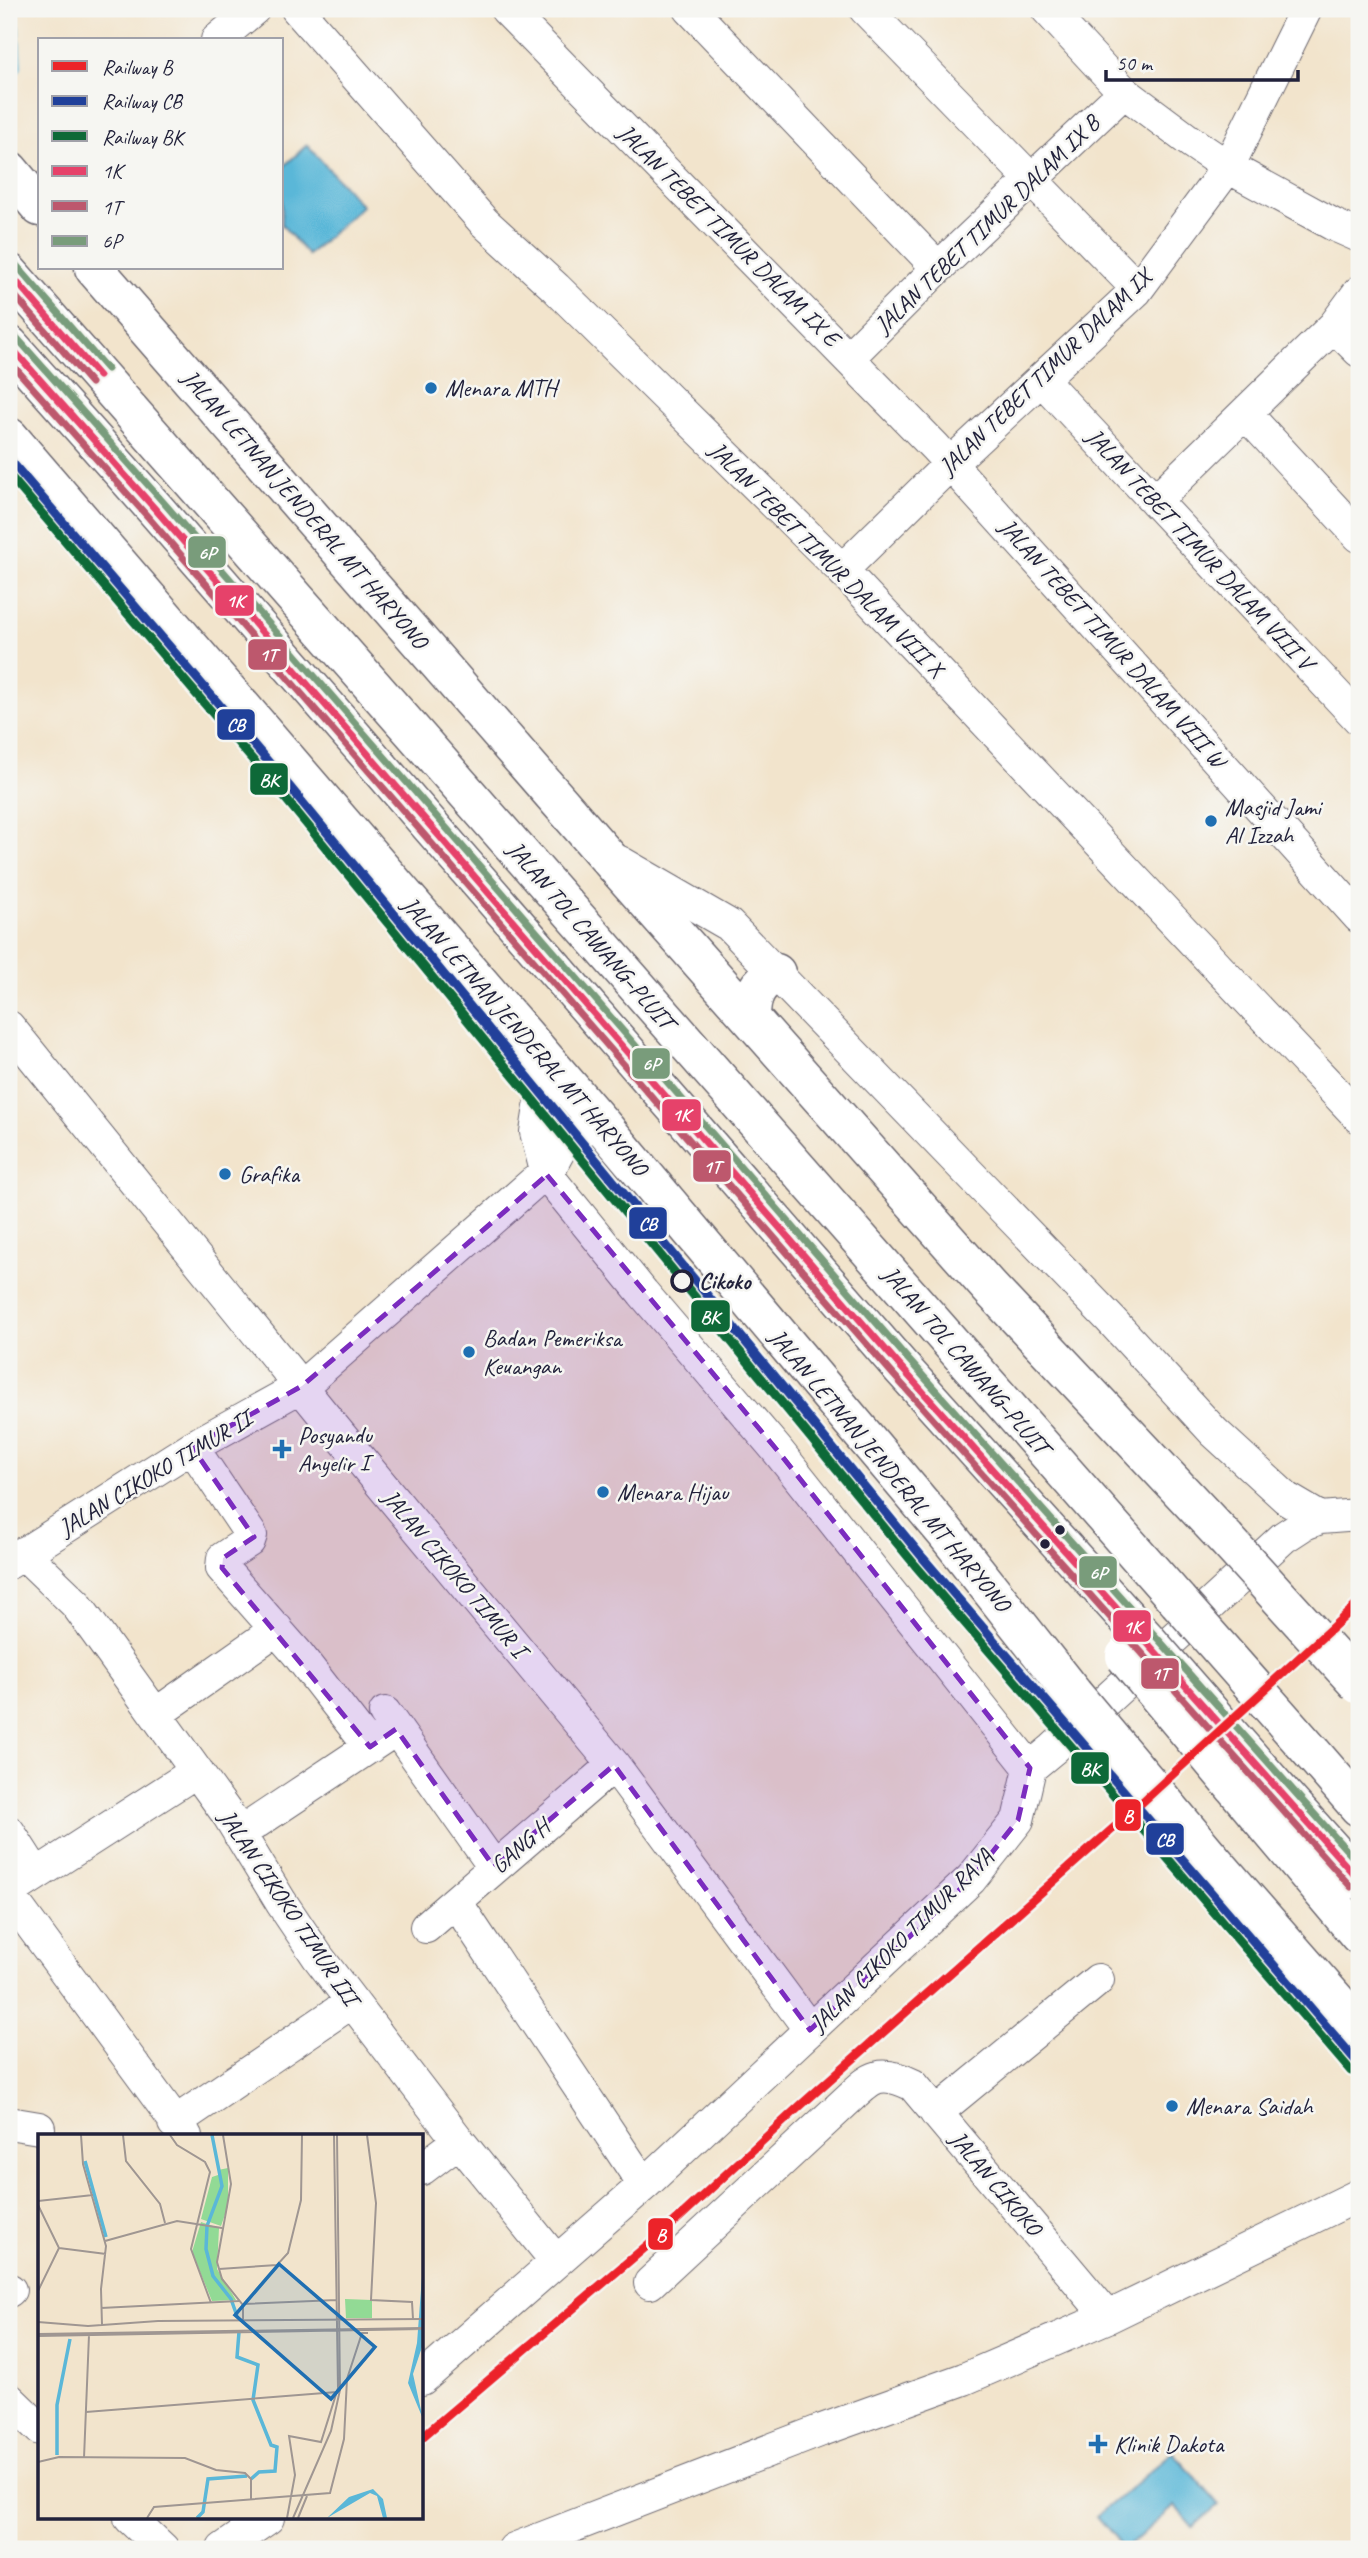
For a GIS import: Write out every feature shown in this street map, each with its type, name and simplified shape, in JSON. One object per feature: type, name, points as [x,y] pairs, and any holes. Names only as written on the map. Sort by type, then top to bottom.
[{"type":"highway","name":"JALAN LETNAN JENDERAL MT HARYONO","points":[[96,270],[604,853],[988,1286],[1359,1685]]},
{"type":"highway","name":"JALAN TOL CAWANG–PLUIT","points":[[9,273],[1353,1798]]},
{"type":"highway","name":"JALAN TOL CAWANG–PLUIT","points":[[9,345],[899,1365],[1269,1803]]},
{"type":"highway","name":"JALAN LETNAN JENDERAL MT HARYONO","points":[[9,437],[602,1125],[945,1532],[1073,1694],[1210,1857],[1359,2027]]},
{"type":"highway","points":[[751,1018],[752,996],[764,980],[776,973]]},
{"type":"highway","points":[[1269,1803],[1359,1880]]},
{"type":"highway","points":[[1269,1803],[1359,1936]]},
{"type":"street","points":[[219,38],[254,9]]},
{"type":"street","name":"JALAN TEBET TIMUR DALAM VIII X","points":[[297,9],[484,222],[566,298],[842,570],[1358,1112]]},
{"type":"street","name":"JALAN TEBET TIMUR DALAM IX E","points":[[506,9],[849,357],[950,464]]},
{"type":"street","points":[[690,9],[938,268]]},
{"type":"street","points":[[865,9],[1131,282],[1136,291]]},
{"type":"street","points":[[1047,9],[1124,92],[1191,142],[1228,167],[1359,236]]},
{"type":"street","name":"JALAN TEBET TIMUR DALAM IX","points":[[842,570],[950,464],[1136,291],[1228,167],[1306,9]]},
{"type":"street","name":"JALAN TEBET TIMUR DALAM IX B","points":[[849,357],[938,268],[1124,92]]},
{"type":"street","points":[[1155,501],[1334,326],[1359,292]]},
{"type":"street","points":[[1334,326],[1359,351]]},
{"type":"street","name":"JALAN TEBET TIMUR DALAM VIII V","points":[[1042,380],[1359,719]]},
{"type":"street","points":[[1245,413],[1359,536]]},
{"type":"street","name":"JALAN TEBET TIMUR DALAM VIII W","points":[[950,464],[1359,917]]},
{"type":"street","points":[[604,853],[729,925],[1110,1318],[1214,1432],[1286,1498],[1320,1518]]},
{"type":"street","name":"JALAN CIKOKO TIMUR I","points":[[9,1027],[614,1765],[810,2030]]},
{"type":"street","points":[[554,1070],[543,1089],[537,1132],[547,1175],[777,1450],[1030,1768],[1284,1537],[1304,1524],[1320,1518],[1359,1515]]},
{"type":"street","points":[[547,1175],[557,1150],[569,1136],[587,1127],[602,1125]]},
{"type":"street","name":"JALAN CIKOKO TIMUR II","points":[[16,1558],[192,1447],[302,1386],[533,1183],[547,1175]]},
{"type":"street","points":[[192,1447],[250,1532],[249,1541],[223,1558],[222,1568],[277,1629],[370,1747]]},
{"type":"street","points":[[1284,1537],[1289,1515],[1286,1498]]},
{"type":"street","name":"JALAN CIKOKO TIMUR III","points":[[16,1558],[76,1604],[197,1771],[296,1924],[352,2002],[556,2261]]},
{"type":"street","points":[[156,1714],[277,1629]]},
{"type":"street","points":[[239,1834],[370,1747],[390,1721],[494,1867]]},
{"type":"street","name":"GANG H","points":[[426,1927],[614,1765]]},
{"type":"street","name":"JALAN CIKOKO TIMUR RAYA","points":[[424,2377],[644,2185],[971,1879],[1018,1821],[1030,1768]]},
{"type":"street","points":[[197,1771],[9,1894],[180,2130],[352,2002]]},
{"type":"street","points":[[9,1832],[36,1874]]},
{"type":"street","points":[[456,1902],[644,2185]]},
{"type":"street","name":"JALAN CIKOKO","points":[[1098,1980],[936,2113],[1108,2317]]},
{"type":"street","points":[[650,2283],[873,2078],[897,2077],[913,2085],[936,2113]]},
{"type":"street","points":[[424,2167],[459,2141]]},
{"type":"street","points":[[514,2549],[563,2541],[822,2430],[964,2379],[1108,2317],[1359,2195]]},
{"type":"street","points":[[9,2399],[38,2428]]},
{"type":"street","points":[[133,2520],[163,2549]]},
{"type":"street","points":[[223,2549],[260,2520]]},
{"type":"highlighted area","points":[[547,1175],[777,1450],[1030,1768],[1018,1820],[971,1879],[810,2030],[614,1765],[494,1867],[396,1729],[370,1747],[222,1568],[223,1558],[254,1537],[192,1447],[302,1386]]},
{"type":"water","points":[[307,145],[362,206],[308,255],[284,227],[284,166]]},
{"type":"water","points":[[1173,2452],[1219,2505],[1193,2527],[1175,2506],[1125,2549],[1097,2516]]},
{"type":"waterway","points":[[9,76],[18,67],[14,9]]},
{"type":"rail line","name":"CB","points":[[9,459],[289,786],[923,1558],[1359,2064]]},
{"type":"rail line","name":"BK","points":[[9,475],[281,793],[915,1565],[1351,2071]]},
{"type":"rail line","name":"B","points":[[424,2435],[669,2227],[801,2105],[1126,1817],[1359,1603]]},
{"type":"transit line","name":"6P","points":[[17,266],[107,369]]},
{"type":"transit line","name":"1K","points":[[9,273],[99,376]]},
{"type":"transit line","name":"1T","points":[[9,289],[91,383]]},
{"type":"transit line","name":"6P","points":[[17,338],[164,503],[907,1358],[1359,1864]]},
{"type":"transit line","name":"1K","points":[[9,345],[156,510],[899,1365],[1359,1880]]},
{"type":"transit line","name":"1T","points":[[9,361],[148,517],[891,1372],[1351,1887]]},
{"type":"place","name":"Menara MTH","points":[[431,388]]},
{"type":"place","name":"Masjid Jami Al Izzah","points":[[1211,821]]},
{"type":"place","name":"Grafika","points":[[225,1174]]},
{"type":"place","name":"Cikoko","points":[[682,1281]]},
{"type":"place","name":"Badan Pemeriksa Keuangan","points":[[469,1352]]},
{"type":"place","name":"Posyandu Anyelir I","points":[[282,1449]]},
{"type":"place","name":"Menara Hijau","points":[[603,1492]]},
{"type":"place","name":"Menara Saidah","points":[[1172,2106]]},
{"type":"place","name":"Klinik Dakota","points":[[1098,2444]]}]
